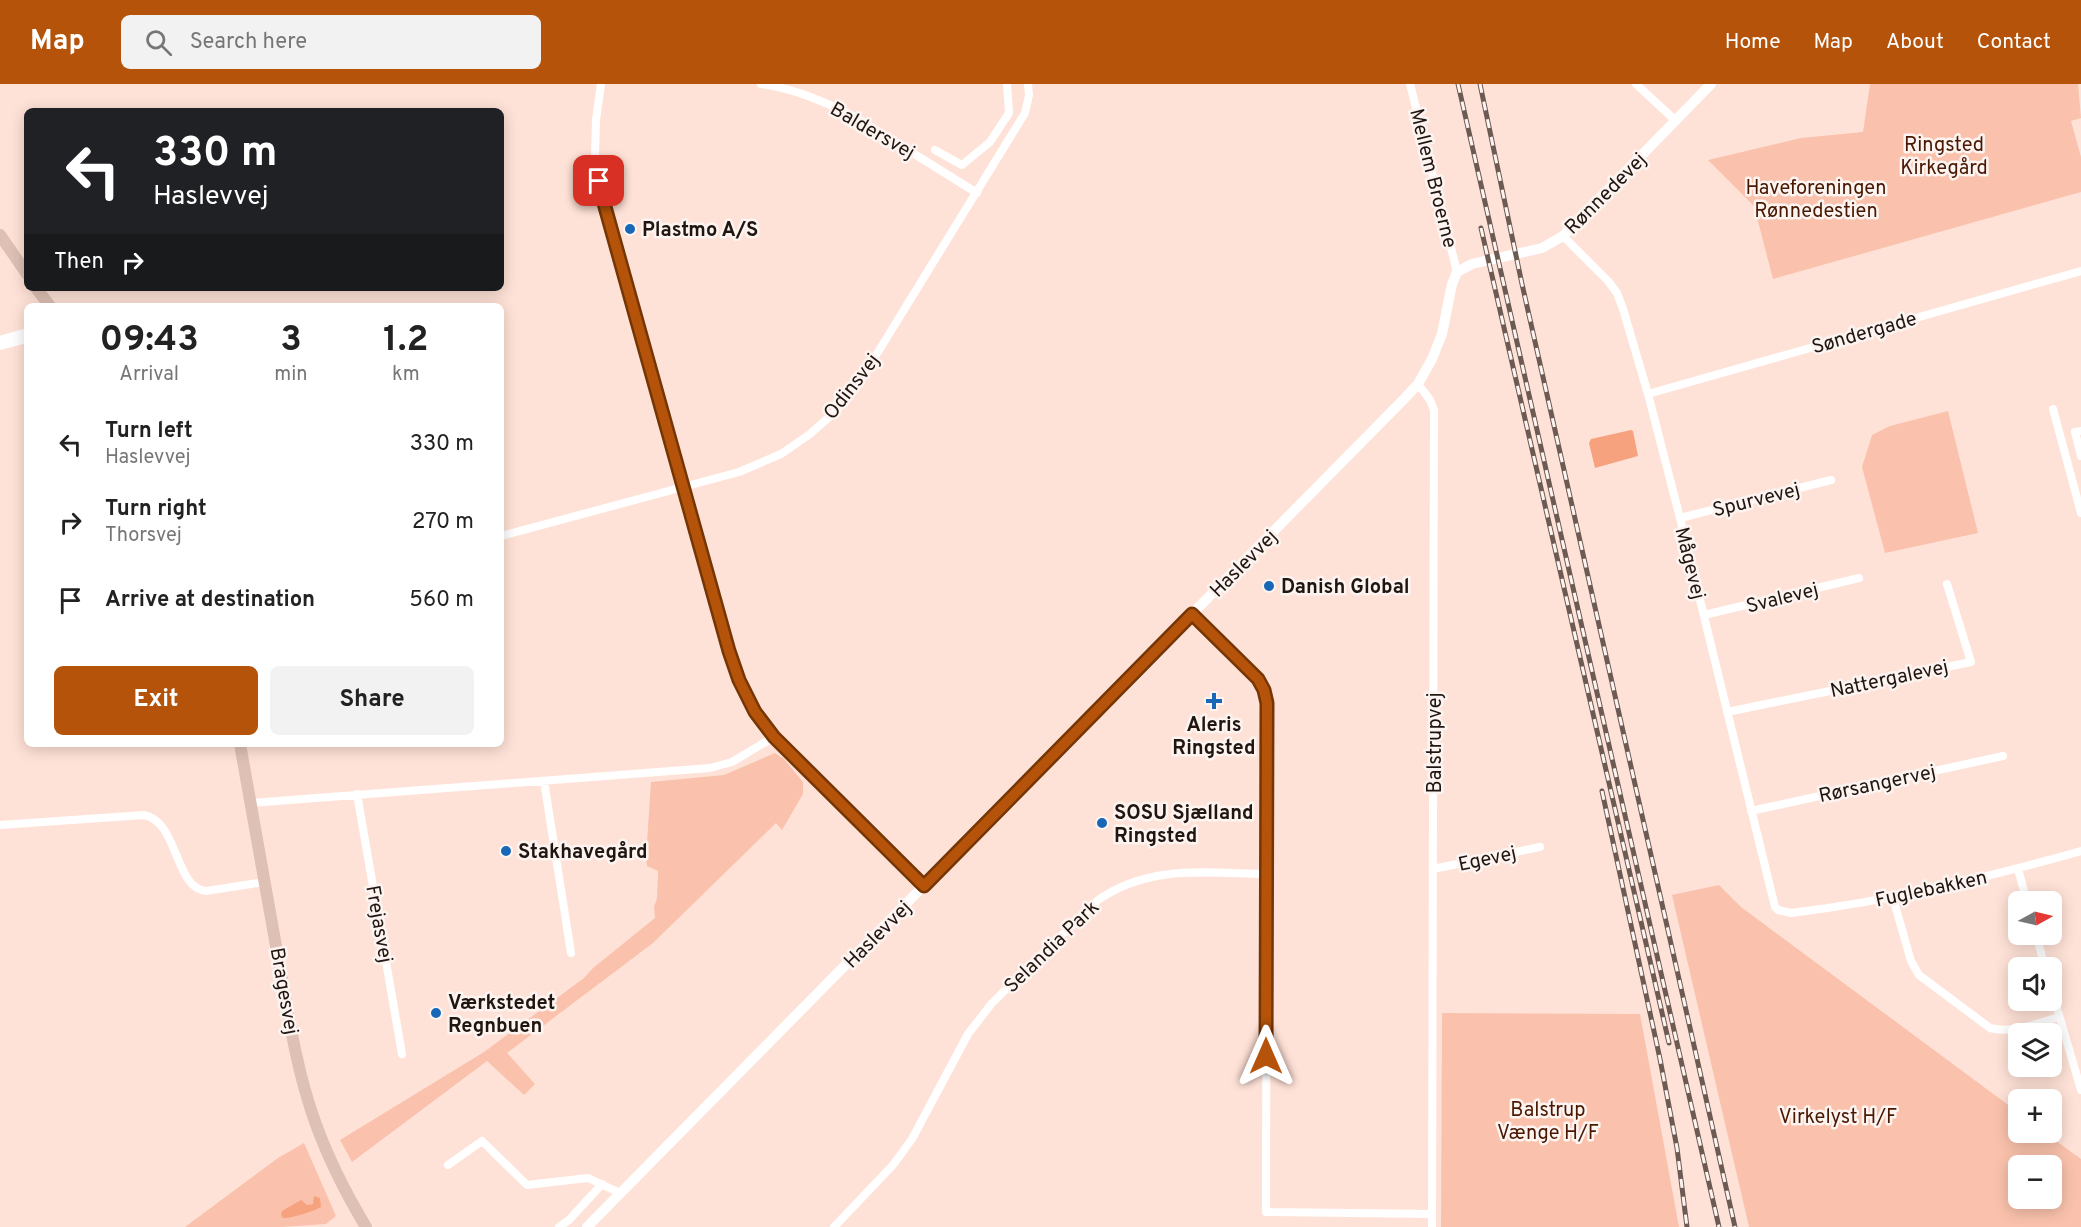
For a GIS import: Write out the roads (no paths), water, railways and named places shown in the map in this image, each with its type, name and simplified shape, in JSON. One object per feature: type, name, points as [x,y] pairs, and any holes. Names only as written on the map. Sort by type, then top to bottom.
[{"type":"main road","points":[[0,228],[24,261]]},
{"type":"main road","points":[[0,235],[24,270]]},
{"type":"main road","points":[[38,291],[48,303]]},
{"type":"main road","name":"Bragesvej","points":[[241,747],[296,1052],[313,1115],[347,1195],[366,1227]]},
{"type":"street","points":[[602,84],[596,120],[595,157],[602,196],[739,680],[755,712],[774,737],[924,886]]},
{"type":"street","name":"Baldersvej","points":[[761,84],[811,97],[834,106],[977,193]]},
{"type":"street","points":[[935,150],[962,165],[990,141],[1009,113],[1007,84]]},
{"type":"street","name":"Odinsvej","points":[[504,535],[739,472],[781,454],[810,434],[837,410],[862,378],[1026,113],[1028,84]]},
{"type":"street","name":"Mellem Broerne","points":[[1410,84],[1457,272]]},
{"type":"street","points":[[1636,84],[1676,121]]},
{"type":"street","name":"Rønnedevej","points":[[1457,272],[1472,264],[1530,251],[1563,236],[1711,84]]},
{"type":"street","points":[[997,131],[1010,139]]},
{"type":"street","name":"Mågevej","points":[[1563,236],[1617,293],[1648,394],[1773,903],[1778,910]]},
{"type":"street","points":[[0,241],[24,280]]},
{"type":"street","name":"Søndergade","points":[[1648,394],[2081,271]]},
{"type":"street","points":[[1418,384],[1432,359],[1442,334],[1452,284],[1457,272]]},
{"type":"street","points":[[0,340],[24,333]]},
{"type":"street","points":[[0,346],[24,340]]},
{"type":"street","name":"Haslevvej","points":[[587,1227],[1418,384]]},
{"type":"street","name":"Balstrupvej","points":[[1418,384],[1430,400],[1434,410],[1432,1227]]},
{"type":"street","points":[[2053,410],[2081,513]]},
{"type":"street","points":[[2068,464],[2081,459],[2075,432],[2081,431]]},
{"type":"street","name":"Spurvevej","points":[[1680,518],[1831,480]]},
{"type":"street","name":"Svalevej","points":[[1704,615],[1859,578]]},
{"type":"street","name":"Nattergalevej","points":[[1727,712],[1971,662],[1947,584]]},
{"type":"street","points":[[1192,614],[1258,679],[1267,703],[1266,1212],[1432,1214]]},
{"type":"street","points":[[251,803],[710,768],[732,762],[774,737]]},
{"type":"street","name":"Rørsangervej","points":[[1750,810],[2003,756]]},
{"type":"street","points":[[544,781],[571,953]]},
{"type":"street","name":"Frejasvej","points":[[357,794],[402,1054]]},
{"type":"street","points":[[0,825],[144,814],[161,824],[189,880],[198,890],[206,891],[264,882]]},
{"type":"street","name":"Egevej","points":[[1433,869],[1540,847]]},
{"type":"street","name":"Fuglebakken","points":[[1778,910],[1791,913],[1893,898],[2018,869],[2081,851]]},
{"type":"street","points":[[2018,869],[2024,891]]},
{"type":"street","name":"Selandia Park","points":[[834,1227],[893,1165],[912,1139],[968,1034],[992,1003],[1098,900],[1114,889],[1150,876],[1196,872],[1266,874]]},
{"type":"street","points":[[1893,898],[1911,961],[1919,975],[1990,1028],[2002,1031],[2012,1030],[2059,1017]]},
{"type":"street","points":[[2057,1011],[2081,1090]]},
{"type":"street","points":[[448,1165],[482,1141],[527,1185],[588,1178],[620,1193]]},
{"type":"street","points":[[559,1227],[569,1220],[602,1185]]},
{"type":"railway","points":[[1458,84],[1719,1227]]},
{"type":"railway","points":[[1480,84],[1522,284],[1735,1227]]},
{"type":"railway","points":[[1481,228],[1669,1043]]},
{"type":"railway","points":[[1602,791],[1660,1059],[1677,1148],[1687,1227]]},
{"type":"place","name":"Plastmo A/S","points":[[630,229]]},
{"type":"place","name":"Danish Global","points":[[1269,586]]},
{"type":"place","name":"Aleris Ringsted","points":[[1214,701]]},
{"type":"place","name":"SOSU Sjælland Ringsted","points":[[1102,823]]},
{"type":"place","name":"Stakhavegård","points":[[506,851]]},
{"type":"place","name":"Værkstedet Regnbuen","points":[[436,1013]]},
{"type":"park label","name":"Ringsted Kirkegård","points":[[1944,156]]},
{"type":"park label","name":"Haveforeningen Rønnedestien","points":[[1816,198]]},
{"type":"park label","name":"Virkelyst H/F","points":[[1838,1116]]},
{"type":"park label","name":"Balstrup Vænge H/F","points":[[1548,1120]]}]
